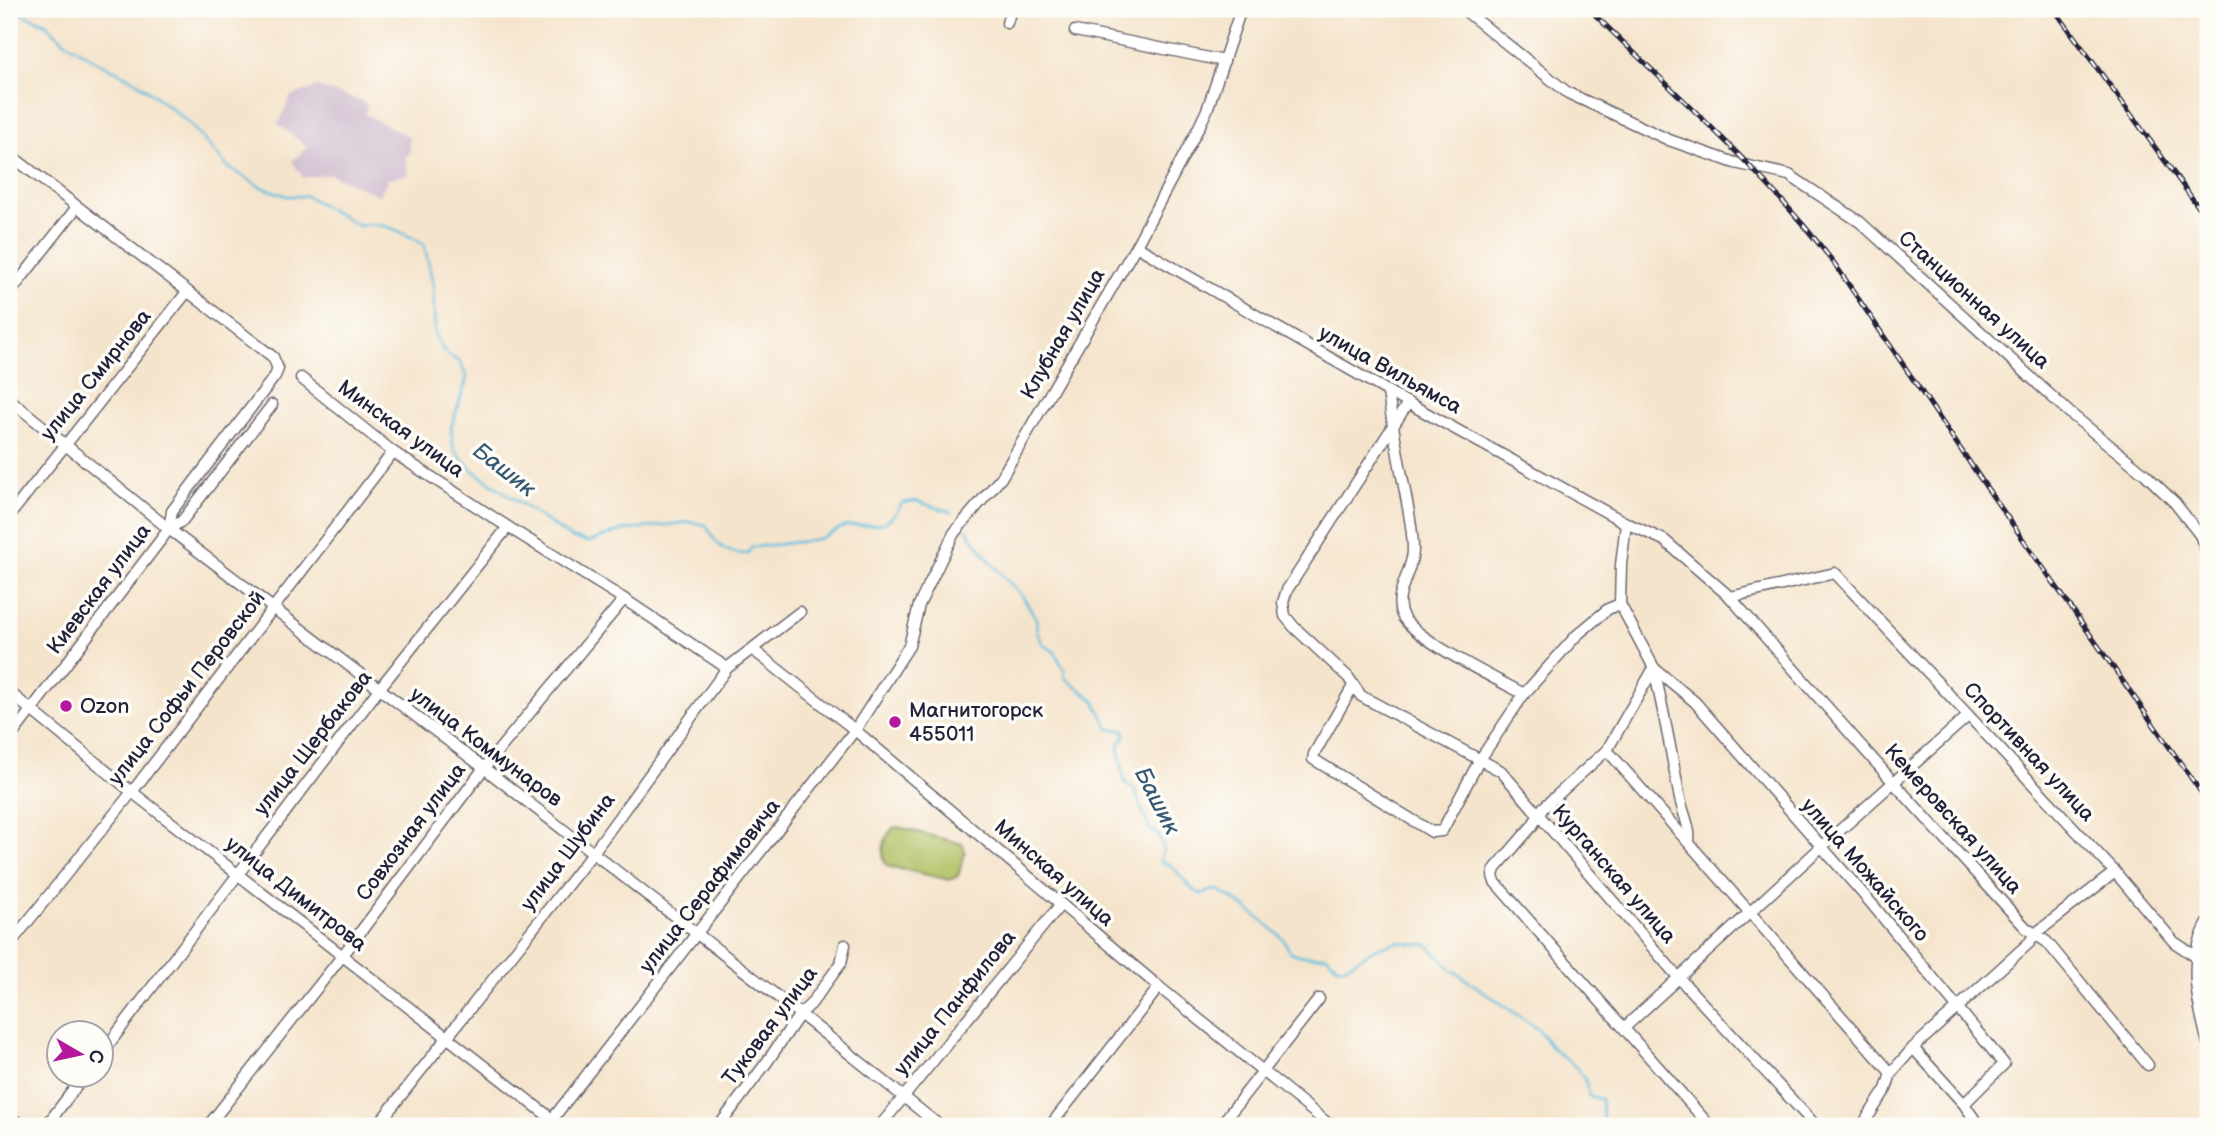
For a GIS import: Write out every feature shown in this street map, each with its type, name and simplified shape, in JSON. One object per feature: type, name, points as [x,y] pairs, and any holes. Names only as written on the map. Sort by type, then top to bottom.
[{"type":"street","points":[[1007,23],[1011,9]]},
{"type":"street","name":"Клубная улица","points":[[898,665],[909,646],[919,605],[954,533],[1001,478],[1136,246],[1207,110],[1241,9]]},
{"type":"street","name":"Станционная улица","points":[[1463,9],[1568,93],[1669,140],[1735,163],[1789,175],[1860,222],[2071,414],[2145,474],[2175,503],[2204,539],[2208,555]]},
{"type":"street","points":[[1075,31],[1224,61]]},
{"type":"street","points":[[9,154],[187,292]]},
{"type":"street","points":[[9,294],[77,207]]},
{"type":"street","name":"улица Вильямса","points":[[1136,246],[1388,392],[1626,523],[1664,540],[1730,597]]},
{"type":"street","name":"Киевская улица","points":[[169,529],[172,511],[278,369],[273,357],[187,292]]},
{"type":"street","name":"улица Смирнова","points":[[9,516],[187,292]]},
{"type":"street","name":"Минская улица","points":[[301,378],[393,452],[727,668]]},
{"type":"street","points":[[1388,392],[1413,553],[1399,599],[1400,611],[1405,620],[1422,636],[1524,694]]},
{"type":"street","name":"улица Коммунаров","points":[[9,399],[169,529],[484,768],[940,1126]]},
{"type":"street","points":[[1392,428],[1408,403]]},
{"type":"street","name":"Киевская улица","points":[[9,739],[169,529],[182,521],[272,405]]},
{"type":"street","points":[[243,418],[254,427]]},
{"type":"street","name":"Курганская улица","points":[[1392,428],[1287,590],[1283,602],[1285,616],[1348,677],[1361,696],[1501,771],[1678,978],[1816,1126]]},
{"type":"street","name":"улица Софьи Перовской","points":[[9,945],[132,792],[393,452]]},
{"type":"street","points":[[1626,523],[1620,604],[1654,668],[1672,746],[1689,842]]},
{"type":"street","name":"улица Щербакова","points":[[116,1034],[379,690],[508,527]]},
{"type":"street","name":"Спортивная улица","points":[[1730,597],[1835,573],[2115,872],[2174,942],[2196,956]]},
{"type":"street","name":"Кемеровская улица","points":[[1730,597],[2026,928],[2047,942],[2148,1065]]},
{"type":"street","name":"Совхозная улица","points":[[208,1126],[343,955],[484,768],[624,599]]},
{"type":"street","points":[[1353,686],[1313,759],[1432,832],[1442,831],[1479,761],[1524,694],[1577,635],[1608,609],[1620,604]]},
{"type":"street","name":"улица Шубина","points":[[377,1126],[592,854],[727,668],[800,611]]},
{"type":"street","name":"Минская улица","points":[[752,649],[855,730],[1160,987],[1331,1126]]},
{"type":"street","name":"улица Серафимовича","points":[[549,1123],[855,730],[898,665]]},
{"type":"street","points":[[1654,668],[1607,750],[1543,808],[1532,827],[1495,869],[1493,876],[1495,882],[1710,1126]]},
{"type":"street","name":"улица Можайского","points":[[1654,668],[1695,702],[1871,903],[2004,1064],[1964,1104]]},
{"type":"street","name":"улица Димитрова","points":[[9,692],[132,792],[448,1038],[549,1123],[561,1126]]},
{"type":"street","points":[[1624,1028],[1968,716]]},
{"type":"street","points":[[1607,750],[1891,1073]]},
{"type":"street","points":[[1862,1126],[1886,1088],[1891,1073],[1913,1048],[2030,942],[2035,934],[2115,872]]},
{"type":"street","name":"улица Панфилова","points":[[880,1126],[1061,904]]},
{"type":"street","points":[[2208,923],[2196,956],[2200,1011],[2208,1043]]},
{"type":"street","name":"Туковая улица","points":[[719,1126],[768,1062],[800,1014],[811,1004],[841,963],[845,945]]},
{"type":"street","points":[[1050,1126],[1160,987]]},
{"type":"street","points":[[1220,1126],[1319,999]]},
{"type":"street","points":[[1913,1048],[1964,1104],[1979,1126]]},
{"type":"street","points":[[46,1126],[73,1090]]},
{"type":"street","points":[[9,1116],[22,1126]]},
{"type":"shaded area","points":[[317,87],[361,101],[368,105],[365,114],[409,137],[410,152],[405,158],[409,174],[388,179],[379,195],[330,174],[303,178],[292,161],[307,147],[278,124],[291,96]]},
{"type":"green space","points":[[893,828],[963,844],[965,853],[958,876],[950,880],[887,866],[883,857],[885,842]]},
{"type":"waterway","name":"Башик","points":[[9,9],[45,23],[63,40],[92,59],[136,81],[188,122],[228,167],[259,186],[287,196],[306,196],[359,226],[385,226],[424,244],[433,284],[435,335],[445,353],[460,362],[467,378],[451,428],[454,450],[472,470],[571,538],[589,542],[620,531],[690,522],[706,525],[717,543],[727,550],[747,554],[752,547],[817,539],[847,526],[879,524],[890,518],[902,503],[916,501],[951,512]]},
{"type":"waterway","name":"Башик","points":[[966,529],[992,564],[1022,596],[1036,618],[1037,632],[1043,644],[1055,652],[1065,678],[1095,701],[1109,729],[1124,730],[1125,737],[1120,743],[1119,751],[1125,783],[1134,789],[1149,828],[1158,835],[1164,850],[1160,861],[1171,865],[1192,889],[1200,894],[1216,890],[1239,903],[1277,933],[1290,952],[1303,956],[1327,956],[1337,966],[1345,967],[1374,949],[1397,942],[1428,945],[1451,969],[1538,1029],[1551,1047],[1577,1068],[1586,1082],[1589,1096],[1601,1099],[1604,1126]]},
{"type":"railway","points":[[1589,9],[1747,163],[1834,263],[1989,491],[2208,802]]},
{"type":"railway","points":[[2054,9],[2208,220]]},
{"type":"place","name":"Ozon","points":[[66,706]]},
{"type":"place","name":"Магнитогорск 455011","points":[[895,722]]}]
